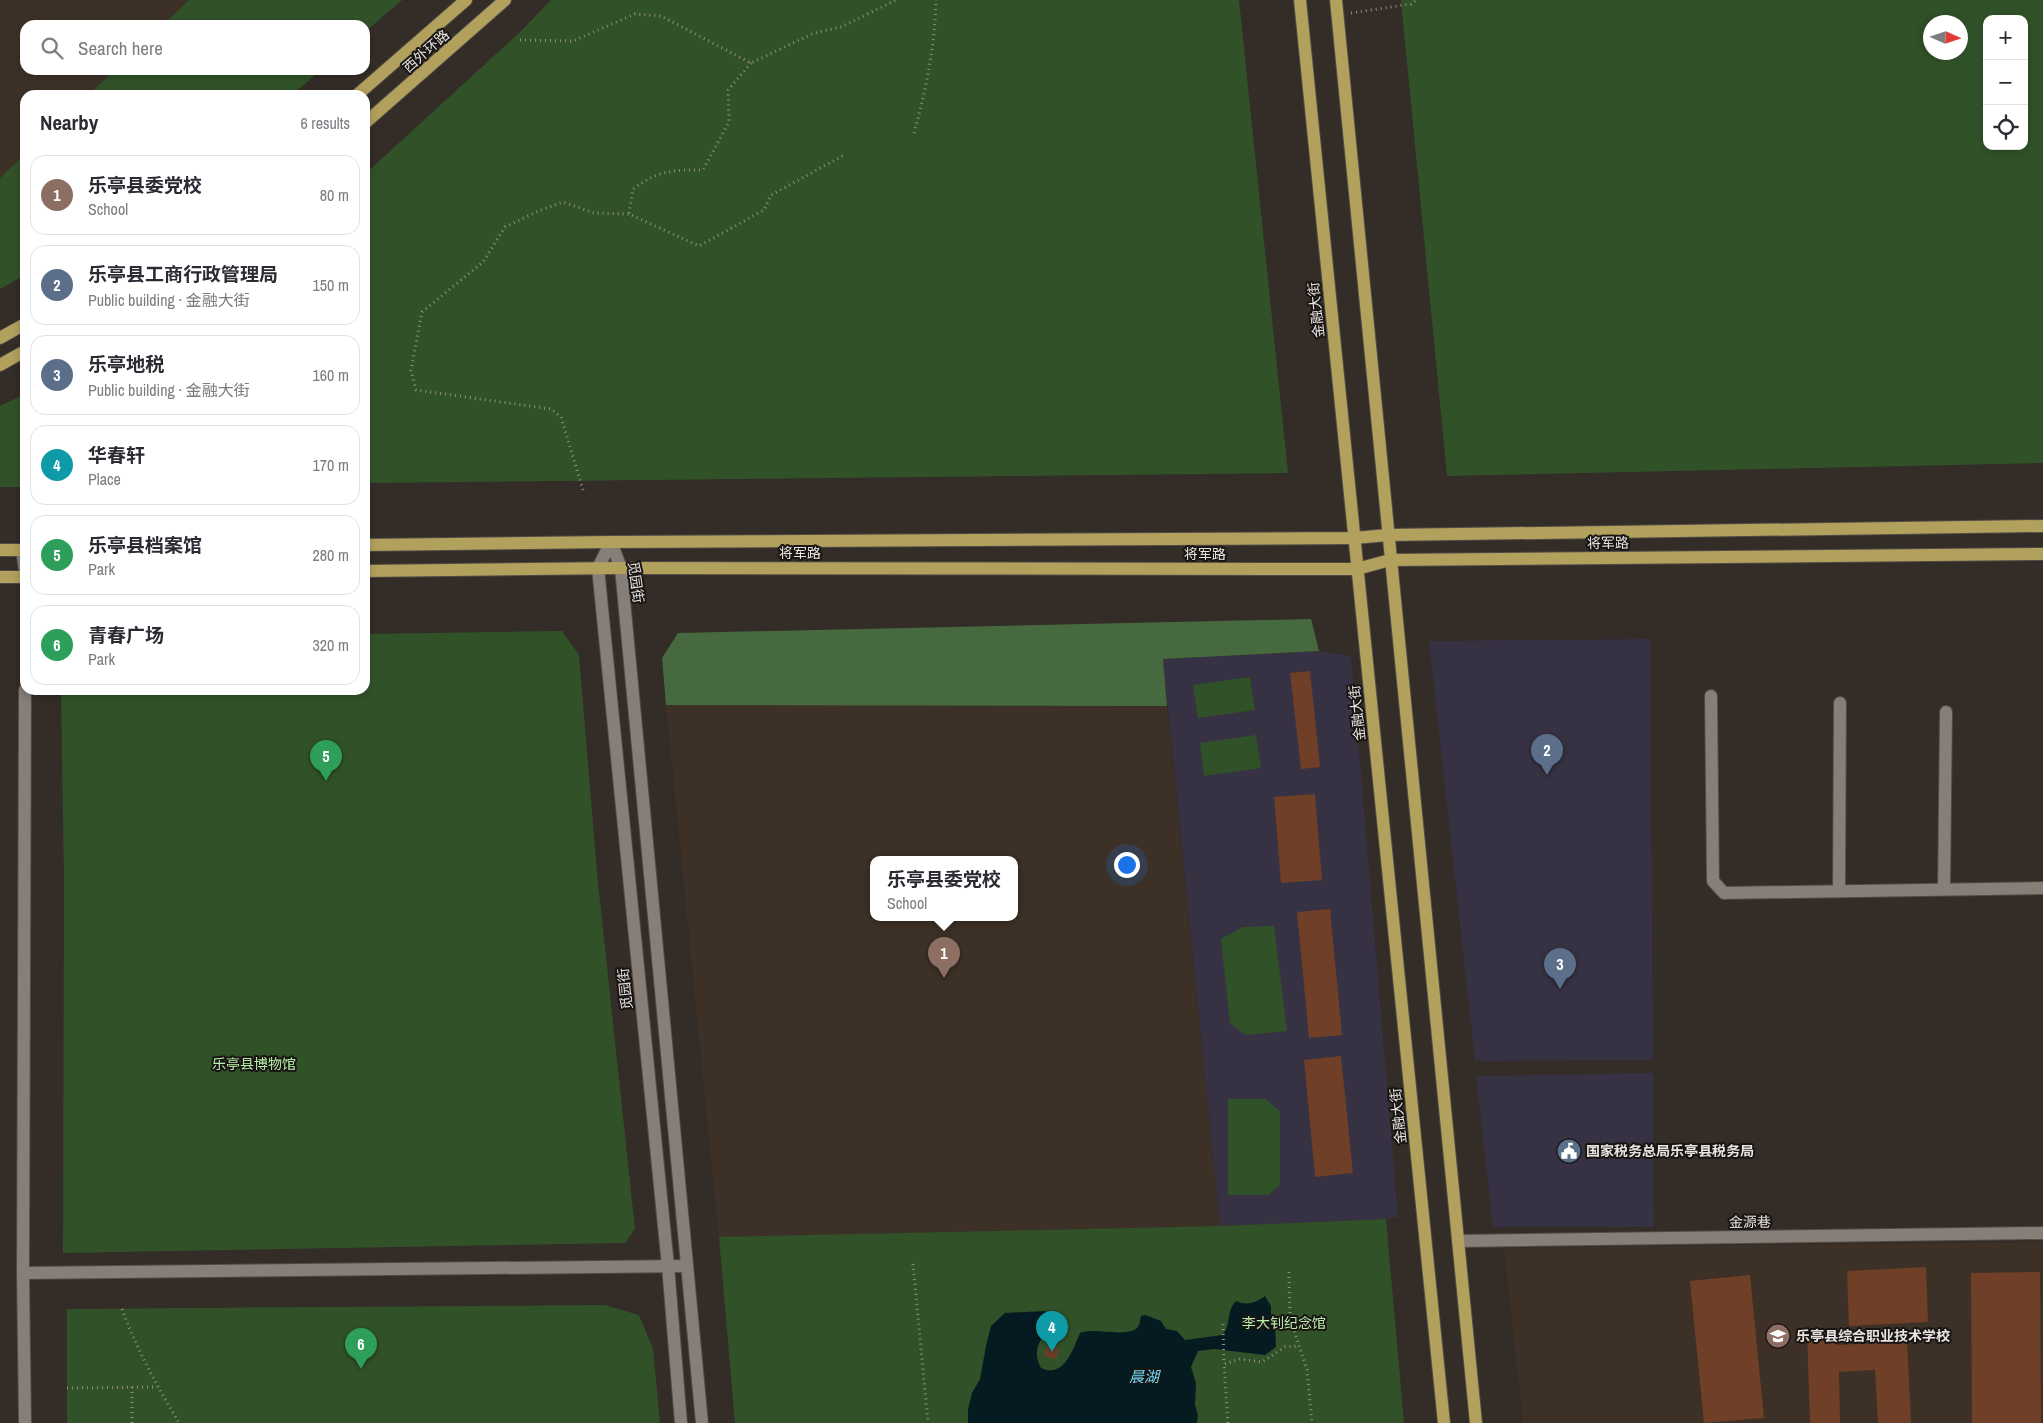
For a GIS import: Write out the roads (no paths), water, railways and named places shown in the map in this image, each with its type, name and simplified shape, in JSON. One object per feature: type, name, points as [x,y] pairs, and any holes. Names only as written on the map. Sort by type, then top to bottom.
[{"type":"main road","name":"西外环路","points":[[363,90],[466,0]]},
{"type":"main road","name":"西外环路","points":[[370,119],[505,0]]},
{"type":"main road","name":"金融大街","points":[[1300,0],[1444,1423]]},
{"type":"main road","points":[[1336,0],[1476,1423]]},
{"type":"main road","points":[[0,338],[20,327]]},
{"type":"main road","points":[[0,365],[20,354]]},
{"type":"main road","name":"将军路","points":[[370,545],[1354,538],[1388,535],[2043,526]]},
{"type":"main road","points":[[0,550],[20,550]]},
{"type":"main road","name":"将军路","points":[[370,571],[598,568],[1357,569],[1390,560],[2043,554]]},
{"type":"main road","points":[[0,577],[20,577]]},
{"type":"street","name":"觅园街","points":[[611,542],[621,568],[702,1423]]},
{"type":"street","points":[[598,568],[611,542]]},
{"type":"street","name":"觅园街","points":[[598,568],[668,1266],[681,1423]]},
{"type":"street","points":[[25,695],[23,1273],[25,1423]]},
{"type":"street","points":[[1711,696],[1713,881],[1724,893],[2043,888]]},
{"type":"street","points":[[1839,891],[1840,703]]},
{"type":"street","points":[[1944,889],[1946,712]]},
{"type":"street","name":"金源巷","points":[[1458,1241],[2043,1233]]},
{"type":"street","points":[[23,1273],[687,1266]]},
{"type":"water","name":"晨湖","points":[[1265,1296],[1271,1306],[1271,1314],[1275,1324],[1276,1347],[1265,1355],[1214,1349],[1198,1351],[1191,1367],[1196,1383],[1195,1405],[1198,1415],[1197,1423],[968,1423],[968,1409],[972,1393],[980,1379],[991,1326],[1005,1313],[1045,1311],[1049,1318],[1049,1324],[1037,1350],[1037,1358],[1041,1368],[1049,1370],[1062,1366],[1071,1354],[1080,1333],[1086,1331],[1132,1331],[1138,1327],[1141,1316],[1145,1315],[1161,1321],[1166,1329],[1177,1331],[1185,1340],[1222,1335],[1227,1327],[1231,1310],[1236,1301],[1251,1303]]},
{"type":"place","name":"乐亭县工商行政管理局","points":[[1547,775]]},
{"type":"place","name":"乐亭县档案馆","points":[[326,781]]},
{"type":"place","name":"乐亭县委党校","points":[[944,978]]},
{"type":"place","name":"乐亭地税","points":[[1560,989]]},
{"type":"place","name":"国家税务总局乐亭县税务局","points":[[1569,1151]]},
{"type":"place","name":"乐亭县综合职业技术学校","points":[[1778,1336]]},
{"type":"place","name":"华春轩","points":[[1052,1352]]},
{"type":"place","name":"青春广场","points":[[361,1369]]},
{"type":"park label","name":"乐亭县博物馆","points":[[254,1064]]},
{"type":"park label","name":"李大钊纪念馆","points":[[1284,1323]]}]
